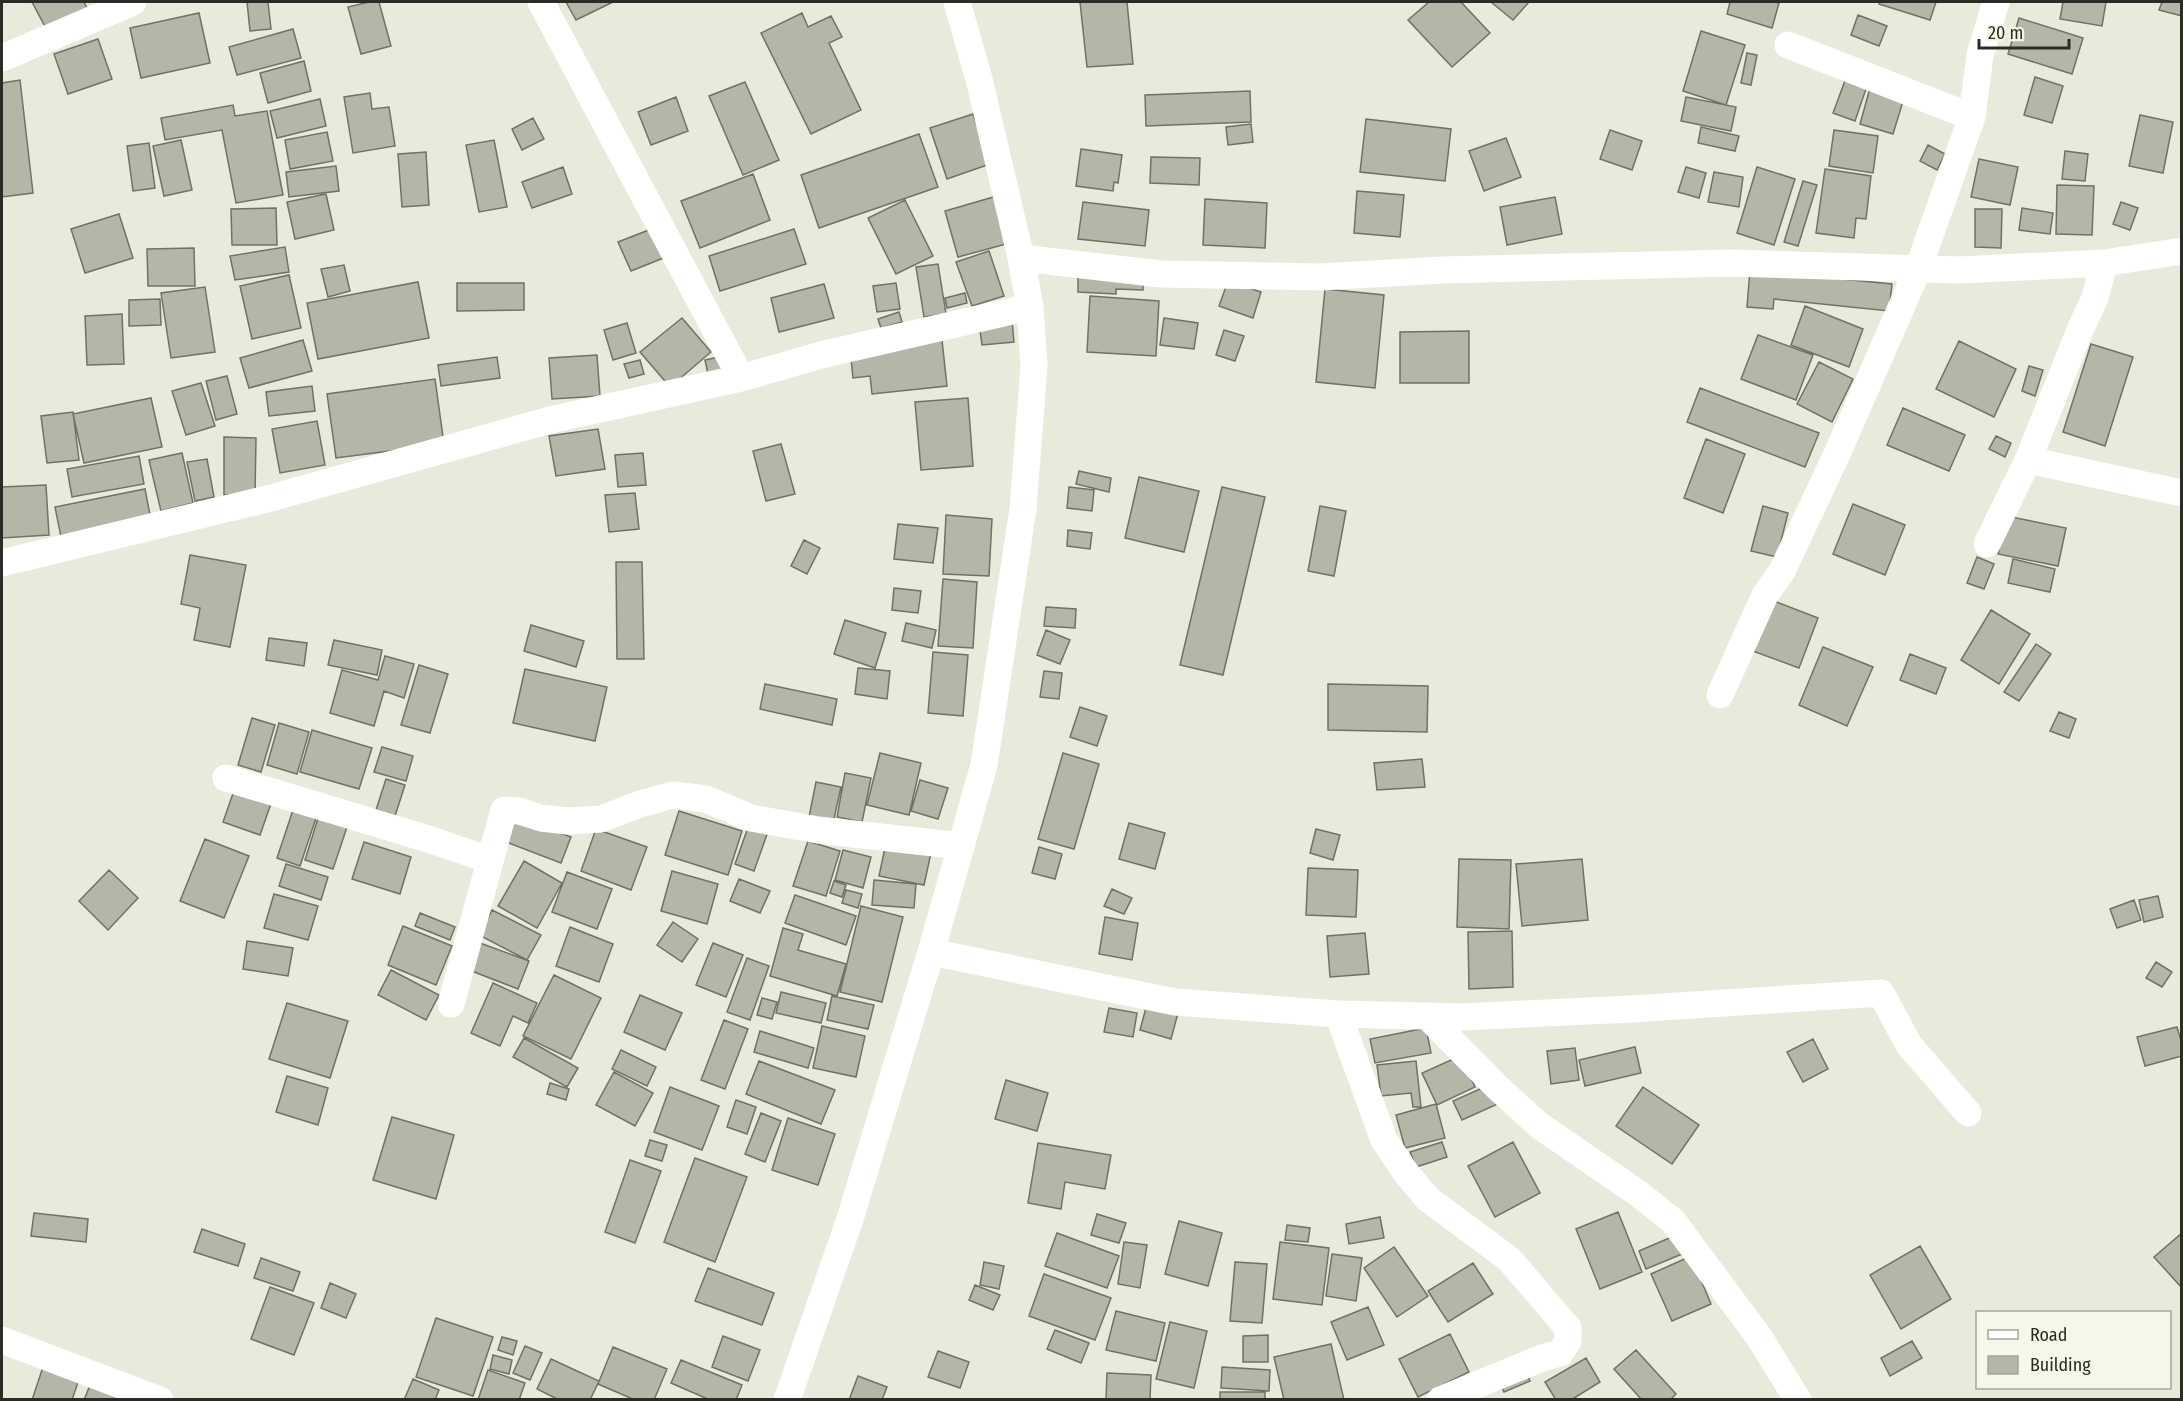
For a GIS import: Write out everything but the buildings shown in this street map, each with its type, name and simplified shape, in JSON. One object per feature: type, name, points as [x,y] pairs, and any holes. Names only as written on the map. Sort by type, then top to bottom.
[{"type":"street","points":[[2,58],[133,2]]},
{"type":"street","points":[[541,2],[741,378]]},
{"type":"street","points":[[787,1400],[850,1219],[931,952],[984,765],[1023,509],[1034,366],[1030,307],[1021,258],[979,79],[957,2]]},
{"type":"street","points":[[1720,695],[1765,595],[1782,571],[1837,454],[1918,269],[1972,117],[1980,55],[1996,2]]},
{"type":"street","points":[[1788,45],[1972,117]]},
{"type":"street","points":[[1021,258],[1161,274],[1321,277],[1441,270],[1732,263],[1959,270],[2104,263],[2181,251]]},
{"type":"street","points":[[1987,544],[2028,460],[2095,298],[2104,263]]},
{"type":"street","points":[[2,563],[271,498],[550,420],[741,378],[821,355],[1030,307]]},
{"type":"street","points":[[2028,460],[2181,493]]},
{"type":"street","points":[[226,778],[490,860]]},
{"type":"street","points":[[451,1004],[504,810],[567,821],[602,819],[640,804],[674,795],[706,799],[751,818],[818,830],[961,846]]},
{"type":"street","points":[[931,952],[1175,1002],[1338,1014],[1462,1017],[1619,1010],[1881,993],[1909,1045],[1968,1113]]},
{"type":"street","points":[[1338,1014],[1384,1140],[1406,1173],[1428,1199],[1509,1259],[1568,1328],[1568,1341],[1560,1353],[1542,1358],[1440,1400]]},
{"type":"street","points":[[1426,1016],[1498,1088],[1540,1126],[1640,1194],[1673,1221],[1759,1337],[1798,1400]]},
{"type":"street","points":[[2,1340],[160,1400]]}]
